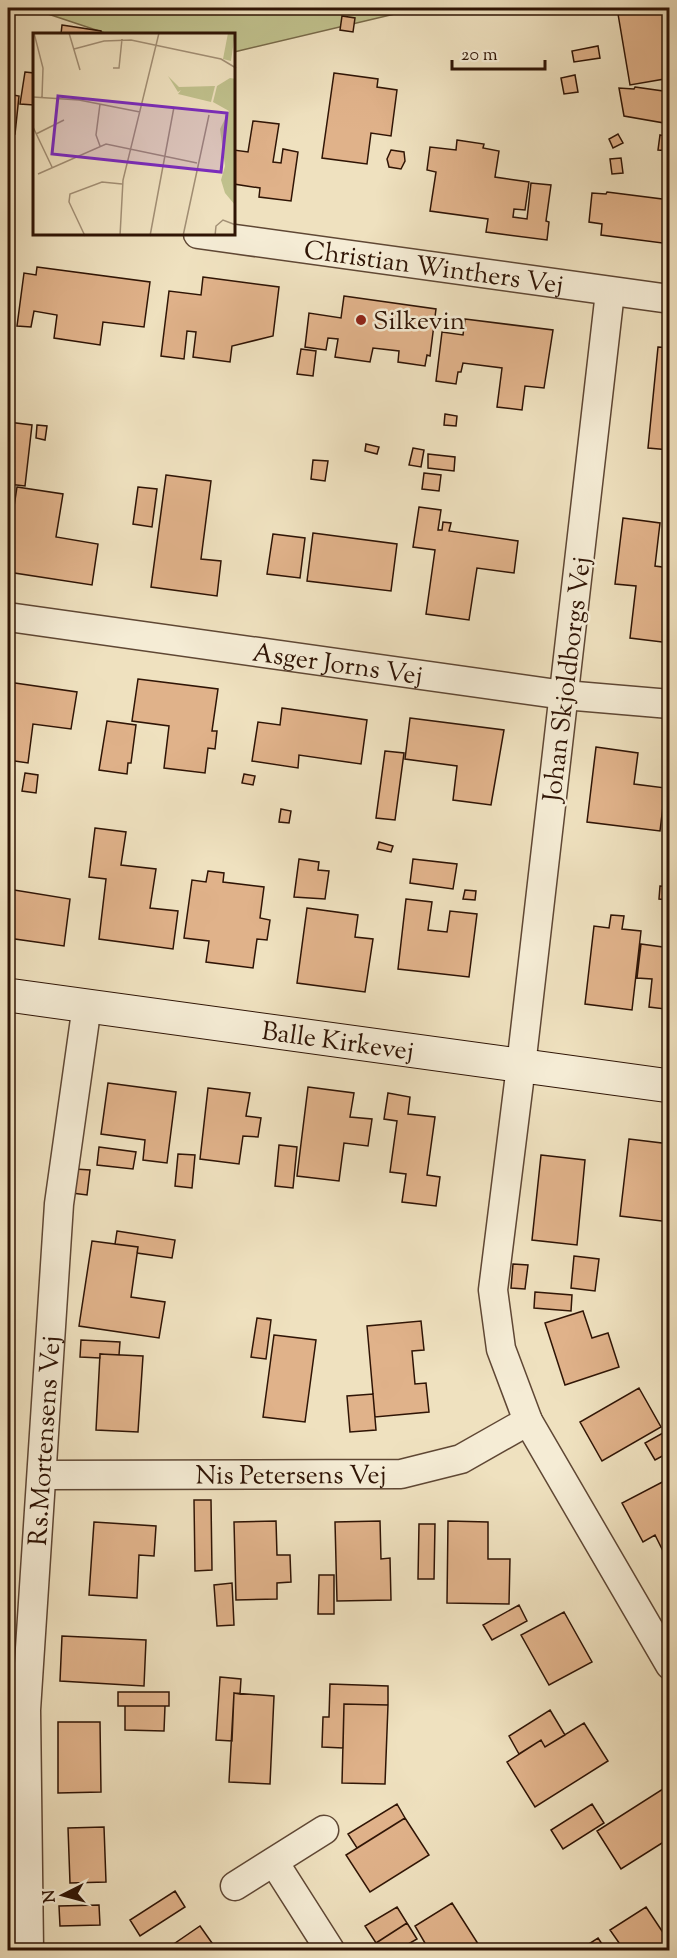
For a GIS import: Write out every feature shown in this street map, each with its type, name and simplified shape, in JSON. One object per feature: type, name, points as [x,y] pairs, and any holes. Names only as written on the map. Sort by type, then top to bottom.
[{"type":"street","name":"Christian Winthers Vej","points":[[212,236],[669,299]]},
{"type":"street","name":"Johan Skjoldborgs Vej","points":[[521,1066],[610,292]]},
{"type":"street","name":"Asger Jorns Vej","points":[[8,617],[564,695],[669,704]]},
{"type":"street","name":"Balle Kirkevej","points":[[8,994],[669,1086]]},
{"type":"street","name":"Rs.Mortensens Vej","points":[[29,1950],[26,1710],[59,1204],[87,1005]]},
{"type":"street","points":[[521,1066],[492,1290],[501,1349],[528,1421],[669,1665]]},
{"type":"street","name":"Nis Petersens Vej","points":[[42,1474],[401,1474],[461,1459],[528,1421]]},
{"type":"street","points":[[235,1886],[324,1830]]},
{"type":"street","points":[[274,1862],[330,1950]]},
{"type":"green space","points":[[30,8],[420,8],[236,52],[236,33],[105,33]]},
{"type":"building","points":[[617,8],[664,8],[665,14],[670,13],[670,78],[630,85]]},
{"type":"building","points":[[342,16],[355,18],[353,32],[340,30]]},
{"type":"building","points":[[62,25],[101,31],[101,33],[61,33]]},
{"type":"building","points":[[598,46],[600,58],[574,62],[572,51]]},
{"type":"building","points":[[25,72],[33,73],[33,105],[20,104]]},
{"type":"building","points":[[334,73],[378,79],[377,87],[397,90],[391,136],[371,133],[367,164],[322,158]]},
{"type":"building","points":[[575,75],[578,92],[564,94],[561,78]]},
{"type":"building","points":[[635,87],[670,92],[670,124],[624,116],[619,88],[634,89]]},
{"type":"building","points":[[8,94],[19,96],[15,134],[8,135]]},
{"type":"building","points":[[253,121],[279,124],[273,162],[281,163],[283,149],[298,152],[291,201],[259,197],[260,188],[236,184],[236,150],[248,152]]},
{"type":"building","points":[[618,134],[623,143],[613,148],[609,139]]},
{"type":"building","points":[[660,135],[670,137],[670,151],[658,150]]},
{"type":"building","points":[[457,140],[484,144],[483,148],[499,151],[495,177],[529,182],[525,210],[514,209],[513,217],[527,219],[531,183],[551,185],[546,221],[549,222],[547,240],[486,232],[488,219],[430,211],[436,172],[427,170],[430,147],[456,150]]},
{"type":"building","points":[[391,150],[404,152],[405,161],[401,169],[389,167],[387,159]]},
{"type":"building","points":[[621,158],[623,173],[612,174],[610,159]]},
{"type":"building","points":[[607,192],[670,200],[670,244],[601,235],[602,224],[589,222],[592,193],[606,194]]},
{"type":"building","points":[[37,267],[150,282],[144,327],[103,322],[100,345],[54,338],[57,315],[34,311],[31,327],[17,326],[24,273],[36,275]]},
{"type":"building","points":[[203,277],[279,287],[273,336],[232,346],[230,362],[193,357],[196,332],[187,331],[184,359],[161,356],[169,291],[201,295]]},
{"type":"building","points":[[344,296],[436,309],[430,356],[427,355],[425,366],[398,362],[399,351],[373,348],[370,362],[335,357],[338,339],[328,338],[326,350],[305,347],[309,313],[341,318]]},
{"type":"building","points":[[465,319],[553,330],[544,388],[525,386],[522,410],[497,407],[502,368],[463,363],[461,372],[458,372],[456,384],[436,381],[442,332],[463,335]]},
{"type":"building","points":[[658,347],[670,348],[670,450],[648,448]]},
{"type":"building","points":[[301,349],[316,351],[313,376],[297,374]]},
{"type":"building","points":[[445,414],[457,416],[456,426],[444,425]]},
{"type":"building","points":[[8,422],[32,425],[25,486],[8,484]]},
{"type":"building","points":[[37,425],[47,426],[45,440],[36,438]]},
{"type":"building","points":[[366,444],[379,447],[377,454],[365,451]]},
{"type":"building","points":[[413,448],[424,450],[421,467],[409,465]]},
{"type":"building","points":[[428,454],[455,457],[454,471],[428,468]]},
{"type":"building","points":[[313,460],[328,461],[325,481],[311,479]]},
{"type":"building","points":[[424,473],[441,475],[439,491],[422,489]]},
{"type":"building","points":[[166,475],[211,481],[201,559],[221,561],[217,596],[151,587]]},
{"type":"building","points":[[17,487],[63,494],[56,537],[98,544],[92,585],[8,572],[8,546]]},
{"type":"building","points":[[138,487],[157,489],[152,527],[133,524]]},
{"type":"building","points":[[419,507],[441,510],[438,530],[442,530],[443,522],[451,523],[449,531],[518,541],[514,573],[477,568],[469,620],[426,614],[435,550],[413,547]]},
{"type":"building","points":[[623,518],[660,523],[655,566],[670,568],[670,643],[630,638],[636,586],[615,584]]},
{"type":"building","points":[[313,533],[397,544],[391,591],[307,581]]},
{"type":"building","points":[[273,534],[305,538],[300,578],[267,574]]},
{"type":"building","points":[[138,679],[218,689],[212,731],[217,731],[215,749],[208,748],[205,773],[164,768],[169,726],[132,721]]},
{"type":"building","points":[[8,682],[77,692],[71,729],[33,724],[28,763],[8,760]]},
{"type":"building","points":[[282,708],[367,720],[361,764],[299,755],[298,768],[252,761],[258,722],[280,725]]},
{"type":"building","points":[[410,718],[504,730],[491,805],[453,800],[457,766],[405,759]]},
{"type":"building","points":[[107,721],[136,725],[131,763],[128,763],[127,774],[99,770]]},
{"type":"building","points":[[596,747],[638,753],[634,784],[665,788],[670,752],[670,798],[664,798],[660,831],[587,822]]},
{"type":"building","points":[[385,751],[404,753],[395,820],[376,818]]},
{"type":"building","points":[[25,773],[38,775],[36,793],[22,791]]},
{"type":"building","points":[[244,774],[255,776],[253,785],[242,783]]},
{"type":"building","points":[[281,809],[291,811],[289,823],[279,822]]},
{"type":"building","points":[[95,828],[126,832],[121,865],[156,869],[150,908],[178,911],[173,949],[99,939],[106,879],[89,877]]},
{"type":"building","points":[[379,842],[393,846],[391,852],[377,849]]},
{"type":"building","points":[[299,859],[319,862],[318,870],[329,871],[325,899],[294,897]]},
{"type":"building","points":[[413,859],[457,864],[453,889],[410,883]]},
{"type":"building","points":[[208,871],[224,873],[223,882],[264,887],[260,918],[270,920],[267,940],[257,939],[253,968],[206,962],[209,941],[184,938],[192,880],[206,882]]},
{"type":"building","points":[[660,886],[670,887],[670,900],[659,899]]},
{"type":"building","points":[[8,889],[70,899],[64,946],[8,938]]},
{"type":"building","points":[[465,890],[476,891],[475,900],[463,899]]},
{"type":"building","points":[[406,899],[432,902],[428,930],[447,932],[450,911],[477,914],[469,977],[398,969]]},
{"type":"building","points":[[307,908],[358,915],[355,937],[373,939],[365,992],[297,983]]},
{"type":"building","points":[[611,915],[624,916],[622,929],[641,931],[632,1010],[585,1004],[594,926],[609,928]]},
{"type":"building","points":[[641,944],[670,948],[670,982],[665,1009],[649,1007],[652,979],[637,978]]},
{"type":"building","points":[[108,1083],[176,1092],[167,1163],[143,1160],[145,1140],[101,1134]]},
{"type":"building","points":[[308,1087],[354,1093],[350,1117],[372,1119],[368,1146],[344,1143],[339,1181],[297,1176]]},
{"type":"building","points":[[208,1088],[250,1093],[246,1116],[261,1118],[258,1137],[243,1136],[239,1164],[200,1159]]},
{"type":"building","points":[[388,1093],[410,1097],[408,1114],[435,1117],[427,1175],[440,1177],[436,1206],[402,1202],[406,1174],[390,1172],[397,1121],[384,1119]]},
{"type":"building","points":[[629,1139],[670,1144],[670,1222],[620,1216]]},
{"type":"building","points":[[279,1145],[297,1147],[293,1188],[275,1186]]},
{"type":"building","points":[[99,1147],[136,1152],[133,1169],[97,1165]]},
{"type":"building","points":[[178,1154],[195,1155],[192,1188],[175,1186]]},
{"type":"building","points":[[541,1155],[585,1160],[577,1245],[532,1240]]},
{"type":"building","points":[[75,1169],[90,1170],[87,1195],[72,1193]]},
{"type":"building","points":[[117,1231],[175,1240],[172,1258],[137,1253],[138,1247],[115,1244]]},
{"type":"building","points":[[92,1241],[138,1247],[131,1297],[165,1302],[159,1338],[79,1326]]},
{"type":"building","points":[[574,1256],[599,1259],[595,1291],[571,1288]]},
{"type":"building","points":[[513,1264],[528,1265],[525,1289],[511,1288]]},
{"type":"building","points":[[535,1292],[572,1295],[571,1311],[534,1308]]},
{"type":"building","points":[[583,1311],[592,1338],[608,1333],[619,1367],[565,1385],[545,1323]]},
{"type":"building","points":[[257,1318],[271,1320],[266,1359],[251,1357]]},
{"type":"building","points":[[421,1321],[424,1350],[412,1351],[415,1384],[426,1383],[429,1412],[375,1417],[367,1326]]},
{"type":"building","points":[[274,1335],[316,1340],[305,1422],[263,1417]]},
{"type":"building","points":[[81,1340],[120,1342],[119,1355],[100,1354],[100,1358],[80,1357]]},
{"type":"building","points":[[100,1354],[143,1356],[138,1432],[96,1430]]},
{"type":"building","points":[[639,1388],[661,1427],[602,1461],[580,1422]]},
{"type":"building","points":[[373,1394],[376,1430],[350,1432],[347,1396]]},
{"type":"building","points":[[670,1429],[670,1452],[655,1460],[645,1443]]},
{"type":"building","points":[[670,1478],[670,1555],[666,1557],[655,1535],[643,1542],[622,1503]]},
{"type":"building","points":[[194,1500],[211,1500],[212,1570],[195,1571]]},
{"type":"building","points":[[276,1521],[277,1555],[290,1555],[291,1582],[277,1583],[277,1599],[236,1600],[234,1522]]},
{"type":"building","points":[[380,1521],[381,1559],[390,1558],[391,1600],[337,1601],[335,1522]]},
{"type":"building","points":[[448,1521],[488,1522],[488,1559],[510,1559],[509,1604],[447,1603]]},
{"type":"building","points":[[94,1522],[156,1526],[154,1556],[139,1555],[137,1598],[89,1595]]},
{"type":"building","points":[[419,1524],[435,1524],[434,1579],[418,1579]]},
{"type":"building","points":[[319,1575],[334,1575],[334,1614],[318,1614]]},
{"type":"building","points":[[232,1583],[234,1625],[217,1626],[214,1585]]},
{"type":"building","points":[[519,1605],[527,1621],[492,1640],[483,1625]]},
{"type":"building","points":[[564,1612],[592,1662],[549,1685],[521,1635]]},
{"type":"building","points":[[62,1636],[146,1640],[144,1686],[60,1681]]},
{"type":"building","points":[[220,1677],[241,1679],[240,1694],[234,1693],[232,1741],[216,1740]]},
{"type":"building","points":[[330,1684],[388,1686],[388,1705],[344,1704],[343,1748],[322,1747],[323,1717],[329,1717]]},
{"type":"building","points":[[118,1692],[169,1692],[169,1706],[118,1706]]},
{"type":"building","points":[[234,1693],[274,1696],[270,1784],[229,1782]]},
{"type":"building","points":[[344,1704],[388,1705],[385,1784],[342,1783]]},
{"type":"building","points":[[125,1706],[165,1706],[164,1731],[125,1730]]},
{"type":"building","points":[[550,1710],[565,1735],[545,1747],[541,1740],[519,1754],[509,1736]]},
{"type":"building","points":[[58,1722],[100,1722],[101,1792],[58,1793]]},
{"type":"building","points":[[584,1723],[608,1761],[535,1807],[507,1762],[541,1740],[545,1747]]},
{"type":"building","points":[[666,1787],[670,1793],[670,1838],[621,1869],[597,1831]]},
{"type":"building","points":[[397,1804],[405,1818],[357,1848],[348,1834]]},
{"type":"building","points":[[592,1804],[604,1823],[563,1849],[551,1830]]},
{"type":"building","points":[[405,1818],[429,1855],[370,1892],[346,1855]]},
{"type":"building","points":[[104,1827],[106,1882],[70,1883],[68,1828]]},
{"type":"building","points":[[175,1891],[185,1907],[140,1936],[130,1920]]},
{"type":"building","points":[[452,1903],[482,1950],[429,1950],[415,1926]]},
{"type":"building","points":[[99,1905],[100,1925],[60,1926],[59,1906]]},
{"type":"building","points":[[397,1907],[407,1923],[376,1943],[365,1926]]},
{"type":"building","points":[[646,1907],[670,1943],[670,1950],[624,1950],[610,1930]]},
{"type":"building","points":[[407,1923],[417,1939],[398,1950],[381,1950],[376,1943]]},
{"type":"building","points":[[200,1926],[217,1950],[165,1950]]},
{"type":"building","points":[[598,1938],[606,1950],[585,1950],[584,1947]]},
{"type":"place","name":"Silkevin","points":[[361,320]]}]
